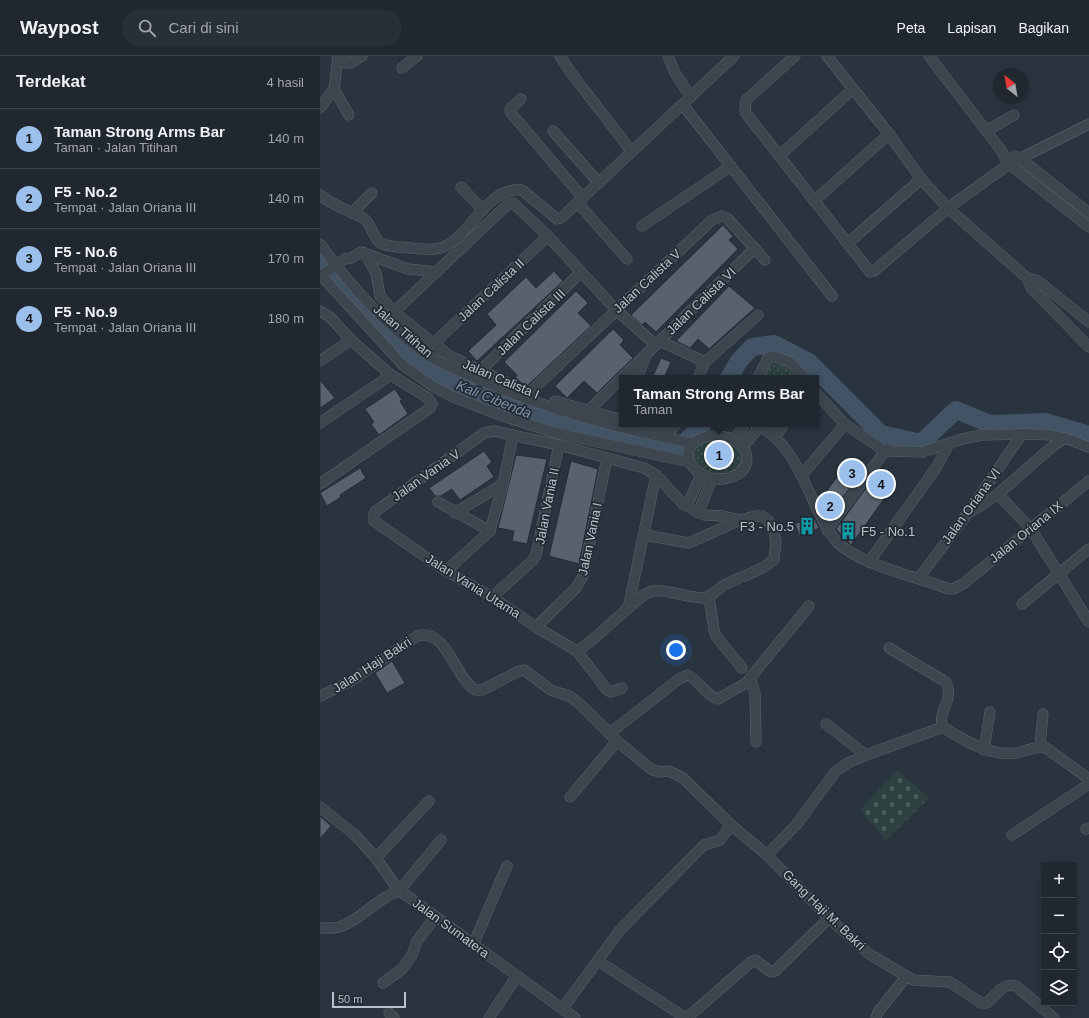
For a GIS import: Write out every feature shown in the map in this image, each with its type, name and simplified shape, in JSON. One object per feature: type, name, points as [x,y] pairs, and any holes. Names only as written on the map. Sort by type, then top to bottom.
[{"type":"street","points":[[320,108],[334,89],[338,56]]},
{"type":"street","points":[[343,56],[346,63],[350,64],[362,56]]},
{"type":"street","points":[[402,68],[417,56]]},
{"type":"street","points":[[560,56],[632,152]]},
{"type":"street","points":[[668,56],[675,73],[691,97]]},
{"type":"street","points":[[320,195],[334,205],[369,223],[376,237],[382,244],[432,249],[443,248],[454,240],[497,196],[507,190],[522,190],[556,219],[562,218],[734,56]]},
{"type":"street","points":[[794,56],[746,100],[744,107],[745,112],[870,272],[874,272],[948,208],[1009,164],[1089,124]]},
{"type":"street","points":[[826,56],[889,134],[921,179],[948,208],[1027,278],[1032,289],[1089,347]]},
{"type":"street","points":[[929,56],[1001,150],[1009,164],[1089,228]]},
{"type":"street","points":[[334,89],[349,115]]},
{"type":"street","points":[[780,155],[853,89]]},
{"type":"street","points":[[521,99],[510,109],[511,113],[627,259]]},
{"type":"street","points":[[683,105],[832,296]]},
{"type":"street","points":[[986,131],[1014,115]]},
{"type":"street","points":[[553,131],[599,183]]},
{"type":"street","points":[[814,201],[889,134]]},
{"type":"street","points":[[1001,150],[1020,158],[1089,213]]},
{"type":"street","points":[[642,226],[731,166]]},
{"type":"street","points":[[848,243],[921,179]]},
{"type":"street","points":[[461,187],[483,210]]},
{"type":"street","points":[[352,213],[372,193]]},
{"type":"street","points":[[394,312],[507,205],[516,204],[582,272],[616,310],[658,343],[705,362]]},
{"type":"street","name":"Jalan Calista V","points":[[529,393],[717,217],[722,216],[730,221],[765,260]]},
{"type":"street","name":"Jalan Calista II","points":[[433,344],[548,236]]},
{"type":"street","name":"Jalan Titihan","points":[[320,244],[337,269],[385,318],[415,345],[434,358],[453,369],[512,393],[581,417],[619,426]]},
{"type":"street","name":"Jalan Calista VI","points":[[625,375],[755,248]]},
{"type":"street","points":[[323,277],[337,269],[345,259],[351,258],[359,253],[365,253],[408,269],[437,272]]},
{"type":"street","name":"Jalan Calista I","points":[[365,253],[376,272],[380,296],[394,312],[450,356],[529,393],[588,411],[619,417]]},
{"type":"street","name":"Jalan Calista III","points":[[480,371],[582,272]]},
{"type":"street","name":"Jalan Titihan","points":[[323,277],[403,365],[434,387],[452,396],[503,416],[556,433],[689,462]]},
{"type":"street","points":[[1027,278],[1038,281],[1089,322]]},
{"type":"street","points":[[320,311],[330,317],[351,340],[391,375],[428,398],[432,404],[430,408],[320,484]]},
{"type":"street","points":[[699,375],[705,362],[758,315]]},
{"type":"street","points":[[320,361],[351,340]]},
{"type":"street","name":"Jalan Calista VI","points":[[637,375],[647,353]]},
{"type":"street","points":[[760,375],[768,358],[774,356],[790,362],[802,375]]},
{"type":"street","points":[[320,423],[391,375]]},
{"type":"street","name":"Jalan Calista VI","points":[[588,411],[619,381]]},
{"type":"street","points":[[819,396],[844,424],[885,451],[922,452],[982,434],[1050,435],[1065,438],[1089,447]]},
{"type":"street","points":[[802,475],[844,424]]},
{"type":"street","name":"Jalan Titihan","points":[[624,427],[692,443]]},
{"type":"street","points":[[649,427],[660,430],[674,427]]},
{"type":"street","points":[[734,440],[743,427]]},
{"type":"street","points":[[743,446],[757,427]]},
{"type":"street","points":[[761,427],[775,437],[784,446],[802,475],[827,530],[838,543],[853,554],[869,562],[919,578]]},
{"type":"street","points":[[775,437],[782,427]]},
{"type":"street","name":"Jalan Vania V","points":[[373,517],[376,511],[486,432],[513,435]]},
{"type":"street","name":"Jalan Oriana VI","points":[[919,578],[967,514],[1022,434]]},
{"type":"street","points":[[446,571],[490,531],[503,484],[513,435],[559,445],[644,468],[656,475],[683,504],[704,515],[723,516],[740,520]]},
{"type":"street","points":[[708,436],[718,436],[734,440],[743,446],[748,461],[743,471],[730,478],[712,479],[701,475],[689,462],[688,452],[692,443],[700,438],[708,436]]},
{"type":"street","points":[[967,514],[998,494],[1052,447],[1065,438]]},
{"type":"street","points":[[869,562],[936,468],[949,444]]},
{"type":"street","name":"Jalan Vania II","points":[[492,597],[532,561],[536,555],[559,445]]},
{"type":"street","points":[[827,530],[885,451]]},
{"type":"street","name":"Jalan Vania I","points":[[536,627],[576,588],[583,576],[607,458]]},
{"type":"street","points":[[628,609],[645,534],[656,475]]},
{"type":"street","points":[[683,504],[689,501],[701,475]]},
{"type":"street","points":[[698,512],[712,479]]},
{"type":"street","name":"Jalan Oriana IX","points":[[919,578],[946,588],[953,589],[963,584],[1089,481]]},
{"type":"street","points":[[455,513],[503,484]]},
{"type":"street","points":[[998,494],[1031,529],[1088,618]]},
{"type":"street","points":[[438,502],[455,513],[490,531]]},
{"type":"street","points":[[632,590],[648,592],[661,591],[698,598],[709,597],[724,585],[768,564],[774,559],[776,542],[774,532],[768,520],[762,516],[755,516],[740,520],[689,543],[645,534]]},
{"type":"street","name":"Jalan Vania Utama","points":[[373,517],[377,523],[446,571],[492,597],[536,627],[577,651],[608,690],[611,692],[622,688]]},
{"type":"street","points":[[1022,604],[1089,549]]},
{"type":"street","points":[[577,651],[598,637],[648,592]]},
{"type":"street","points":[[709,597],[716,636],[742,668]]},
{"type":"street","points":[[570,797],[614,737],[679,679],[688,675],[712,696],[718,699],[746,683],[809,606]]},
{"type":"street","name":"Jalan Haji Bakri","points":[[320,696],[351,681],[417,636],[425,634],[437,639],[466,681],[475,690],[482,690],[519,671],[524,670],[551,690],[571,696],[614,737]]},
{"type":"street","points":[[889,648],[946,682],[950,688],[950,695],[942,717],[943,727]]},
{"type":"street","points":[[750,678],[755,692],[756,742]]},
{"type":"street","points":[[984,750],[990,712]]},
{"type":"street","points":[[1043,714],[1043,747]]},
{"type":"street","points":[[826,724],[866,756]]},
{"type":"street","points":[[767,855],[796,825],[836,771],[848,763],[943,727],[984,750],[1008,754],[1043,747],[1059,756],[1089,779]]},
{"type":"street","name":"Gang Haji M. Bakri","points":[[614,737],[651,769],[658,772],[669,771],[683,778],[731,825],[767,855],[829,918],[869,954],[906,977],[920,982],[950,982],[980,1003],[984,1004],[1003,987],[1012,985],[1054,1018]]},
{"type":"street","points":[[1012,835],[1089,784]]},
{"type":"street","points":[[376,858],[429,802]]},
{"type":"street","points":[[320,807],[355,835],[376,858],[399,892],[441,840]]},
{"type":"street","points":[[563,1008],[620,930],[704,845],[720,840],[731,825]]},
{"type":"street","points":[[473,945],[507,866]]},
{"type":"street","name":"Jalan Sumatera","points":[[320,928],[336,927],[349,922],[383,898],[399,892],[575,1018]]},
{"type":"street","points":[[383,984],[400,970],[412,955],[417,941],[435,917]]},
{"type":"street","points":[[598,961],[687,1018],[751,962],[755,960],[759,961],[772,972],[775,971],[829,918]]},
{"type":"street","points":[[489,1018],[517,976]]},
{"type":"street","points":[[876,1018],[878,1012],[906,977]]},
{"type":"green space","points":[[771,357],[789,364],[800,375],[762,375]]},
{"type":"green space","points":[[700,438],[734,440],[747,461],[738,475],[706,477],[689,449]]},
{"type":"green space","points":[[897,770],[929,798],[886,840],[860,810]]},
{"type":"building","points":[[723,225],[733,236],[729,240],[738,249],[656,332],[645,322],[642,325],[631,315]]},
{"type":"building","points":[[554,271],[563,281],[477,361],[468,351],[496,325],[487,314],[526,277],[536,288]]},
{"type":"building","points":[[729,286],[755,308],[709,349],[698,339],[690,348],[676,341]]},
{"type":"building","points":[[576,291],[588,303],[578,313],[591,326],[527,386],[515,378],[517,375],[504,362]]},
{"type":"building","points":[[613,329],[624,340],[620,345],[633,358],[597,393],[584,381],[567,398],[555,386]]},
{"type":"building","points":[[661,358],[671,362],[665,375],[653,375]]},
{"type":"building","points":[[320,380],[335,398],[320,408]]},
{"type":"building","points":[[395,389],[408,414],[379,435],[371,424],[374,422],[365,409]]},
{"type":"building","points":[[484,451],[492,462],[487,466],[494,477],[460,500],[452,489],[441,496],[435,496],[429,488]]},
{"type":"building","points":[[516,455],[547,459],[527,544],[512,541],[514,531],[498,528]]},
{"type":"building","points":[[571,461],[598,469],[579,564],[549,556]]},
{"type":"building","points":[[848,462],[862,472],[828,517],[820,500]]},
{"type":"building","points":[[360,468],[366,478],[340,495],[341,497],[327,506],[320,493]]},
{"type":"building","points":[[877,473],[894,485],[851,545],[836,529]]},
{"type":"building","name":"F3 - No.5","points":[[813,516],[819,528],[800,537],[795,524]]},
{"type":"building","points":[[392,661],[405,683],[387,693],[375,673]]},
{"type":"building","points":[[320,816],[331,826],[320,839]]},
{"type":"waterway","name":"Kali Cibenda","points":[[320,259],[396,347],[437,377],[556,424],[675,452],[700,427]]},
{"type":"waterway","name":"Kali Cibenda","points":[[731,375],[739,361],[752,347],[774,344],[809,362],[881,434],[921,443],[956,410],[990,424],[1046,422],[1089,435]]},
{"type":"place","name":"Taman Strong Arms Bar","points":[[719,455]]},
{"type":"place","name":"F5 - No.6","points":[[852,473]]},
{"type":"place","name":"F5 - No.9","points":[[881,484]]},
{"type":"place","name":"F5 - No.2","points":[[830,506]]},
{"type":"place","name":"F3 - No.5","points":[[807,526]]},
{"type":"place","name":"F5 - No.1","points":[[848,531]]}]
